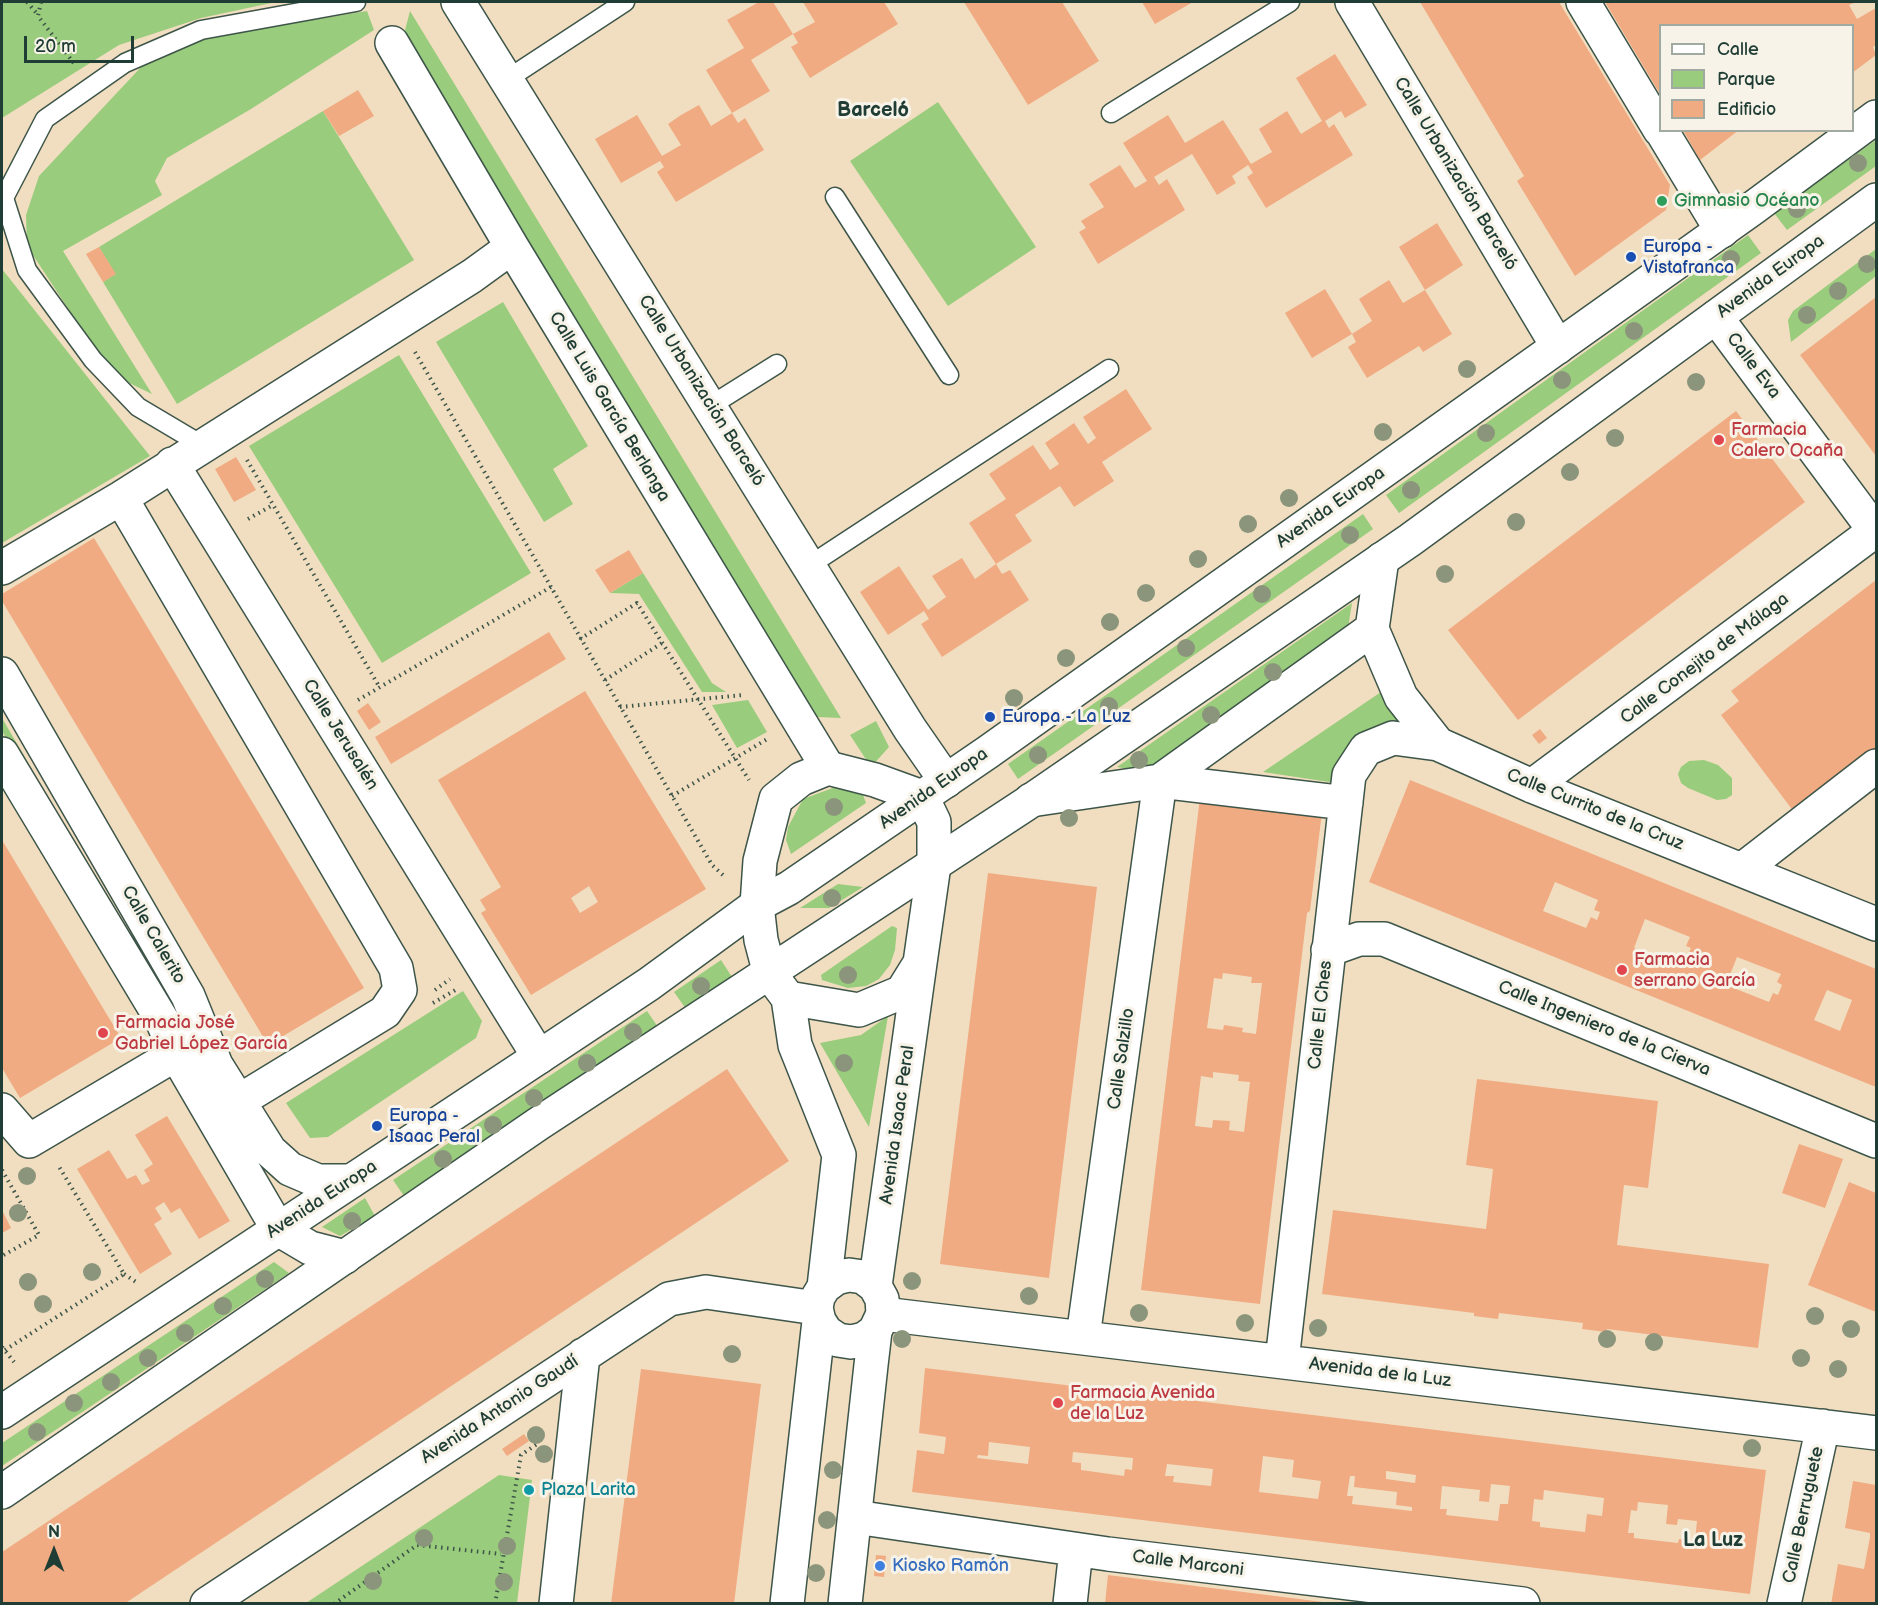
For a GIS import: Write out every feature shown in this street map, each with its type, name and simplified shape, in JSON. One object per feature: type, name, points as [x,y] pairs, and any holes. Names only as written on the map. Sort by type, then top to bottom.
[{"type":"street","name":"Calle Urbanización Barceló","points":[[458,2],[910,729],[934,789],[934,866]]},
{"type":"street","name":"Calle Urbanización Barceló","points":[[1352,2],[1558,347]]},
{"type":"street","points":[[1583,2],[1659,127]]},
{"type":"street","name":"Calle Luis García Berlanga","points":[[392,43],[512,247],[828,768]]},
{"type":"street","name":"Avenida Europa","points":[[2,1412],[649,984],[757,905],[789,888],[934,789],[1722,231],[1876,117]]},
{"type":"street","points":[[1662,132],[1722,231]]},
{"type":"street","name":"Avenida Europa","points":[[2,1492],[538,1124],[779,986],[934,866],[1382,559],[1876,200]]},
{"type":"street","points":[[2,568],[120,498],[472,276],[512,247]]},
{"type":"street","name":"Calle Eva","points":[[1716,317],[1876,530]]},
{"type":"street","name":"Calle Jerusalén","points":[[172,464],[539,1057]]},
{"type":"street","points":[[120,498],[396,968],[414,992],[239,1101]]},
{"type":"street","name":"Calle Conejito de Málaga","points":[[1532,786],[1876,530]]},
{"type":"street","points":[[1160,781],[1372,629],[1382,559]]},
{"type":"street","name":"Calle Currito de la Cruz","points":[[1372,629],[1401,697],[1438,744],[1532,786],[1876,924]]},
{"type":"street","name":"Calle Calerito","points":[[2,674],[188,996],[216,1065],[270,1151],[290,1169],[318,1181],[351,1181]]},
{"type":"street","name":"Calle El Ches","points":[[1282,1361],[1349,775],[1366,749],[1394,738],[1438,744]]},
{"type":"street","name":"Calle Calerito","points":[[2,754],[162,1020],[176,1054],[278,1229]]},
{"type":"street","points":[[1743,869],[1876,766]]},
{"type":"street","points":[[787,1604],[838,1155],[795,1044],[779,986],[761,940],[757,905],[760,861],[776,800],[801,779],[828,768],[875,780],[934,789]]},
{"type":"street","points":[[1031,800],[1160,781],[1346,803]]},
{"type":"street","name":"Calle Salzillo","points":[[1083,1337],[1160,781]]},
{"type":"street","name":"Avenida Isaac Peral","points":[[847,1603],[878,1310],[934,866]]},
{"type":"street","name":"Calle Ingeniero de la Cierva","points":[[1328,950],[1359,939],[1384,939],[1876,1141]]},
{"type":"street","points":[[779,986],[859,1010],[902,992],[920,963]]},
{"type":"street","points":[[2,1110],[35,1138],[176,1054]]},
{"type":"street","points":[[278,1229],[310,1248],[345,1257]]},
{"type":"street","points":[[849,1275],[863,1277],[878,1310],[858,1340],[838,1340],[826,1332],[820,1306],[836,1278],[849,1275]]},
{"type":"street","name":"Avenida Antonio Gaudí","points":[[207,1604],[669,1299],[706,1292],[820,1306]]},
{"type":"street","name":"Avenida de la Luz","points":[[878,1310],[1876,1433]]},
{"type":"street","points":[[556,1604],[583,1355]]},
{"type":"street","name":"Calle Berruguete","points":[[1784,1604],[1823,1426]]},
{"type":"street","name":"Calle Marconi","points":[[855,1517],[1076,1550],[1523,1604]]},
{"type":"street","points":[[1070,1604],[1076,1550]]},
{"type":"lane","points":[[215,437],[138,408],[93,360],[27,270],[4,198],[45,119],[125,63],[201,30],[356,2]]},
{"type":"lane","points":[[506,80],[625,2]]},
{"type":"lane","points":[[1111,113],[1290,2]]},
{"type":"lane","points":[[835,197],[949,375]]},
{"type":"lane","points":[[710,406],[777,364]]},
{"type":"lane","points":[[810,565],[1109,369]]},
{"type":"path","points":[[27,2],[91,86]]},
{"type":"path","points":[[38,16],[40,2]]},
{"type":"path","points":[[398,323],[712,866],[757,905]]},
{"type":"path","points":[[215,437],[380,688]]},
{"type":"path","points":[[329,717],[551,587]]},
{"type":"path","points":[[580,639],[637,603],[754,788]]},
{"type":"path","points":[[605,680],[662,643]]},
{"type":"path","points":[[620,707],[780,689]]},
{"type":"path","points":[[672,796],[777,733]]},
{"type":"path","points":[[414,992],[433,1004],[465,984]]},
{"type":"path","points":[[35,1138],[124,1274],[138,1283]]},
{"type":"path","points":[[2,1170],[39,1235],[2,1256]]},
{"type":"path","points":[[12,1360],[3,1348],[124,1274]]},
{"type":"path","points":[[132,1287],[147,1277]]},
{"type":"path","points":[[495,1604],[501,1554],[521,1455],[540,1441]]},
{"type":"path","points":[[334,1604],[417,1545],[501,1554]]},
{"type":"green space","points":[[2,2],[276,2],[201,18],[119,45],[2,118]]},
{"type":"green space","points":[[367,11],[374,30],[251,109],[167,158],[155,181],[162,195],[63,251],[152,394],[121,379],[98,354],[27,246],[26,215],[39,176],[142,66],[203,38]]},
{"type":"green space","points":[[410,11],[841,718],[817,717],[403,38]]},
{"type":"green space","points":[[938,102],[1036,247],[948,306],[850,161]]},
{"type":"green space","points":[[323,111],[414,260],[177,404],[103,282],[115,274],[99,247]]},
{"type":"green space","points":[[1876,140],[1876,166],[1787,230],[1774,213]]},
{"type":"green space","points":[[1748,235],[1761,253],[1399,513],[1386,495]]},
{"type":"green space","points":[[1876,249],[1876,276],[1791,342],[1788,320],[1793,311]]},
{"type":"green space","points":[[2,269],[150,456],[2,543]]},
{"type":"green space","points":[[503,302],[588,446],[553,469],[573,504],[544,522],[436,342]]},
{"type":"green space","points":[[399,355],[531,573],[382,663],[249,446]]},
{"type":"green space","points":[[1363,514],[1373,529],[1018,779],[1008,764]]},
{"type":"green space","points":[[643,573],[712,683],[726,692],[702,692],[639,594],[610,593]]},
{"type":"green space","points":[[1352,603],[1347,634],[1159,767],[1139,771],[1117,767]]},
{"type":"green space","points":[[1381,692],[1405,731],[1336,783],[1263,772]]},
{"type":"green space","points":[[748,700],[767,732],[737,748],[712,705]]},
{"type":"green space","points":[[2,718],[33,771],[27,775],[2,731]]},
{"type":"green space","points":[[876,721],[889,747],[871,767],[850,735]]},
{"type":"green space","points":[[1704,760],[1718,765],[1732,778],[1732,795],[1726,799],[1717,800],[1681,783],[1678,774],[1681,767],[1689,761]]},
{"type":"green space","points":[[838,786],[863,795],[866,803],[791,854],[786,840],[788,827],[803,799]]},
{"type":"green space","points":[[838,884],[863,887],[829,908],[800,908]]},
{"type":"green space","points":[[892,926],[897,928],[895,950],[890,965],[879,979],[866,986],[848,988],[822,980],[821,975]]},
{"type":"green space","points":[[721,960],[732,977],[686,1009],[674,992]]},
{"type":"green space","points":[[463,991],[482,1021],[476,1038],[328,1137],[310,1138],[286,1103]]},
{"type":"green space","points":[[647,1011],[658,1027],[404,1196],[393,1180]]},
{"type":"green space","points":[[888,1016],[869,1127],[820,1043],[861,1035]]},
{"type":"green space","points":[[365,1198],[375,1216],[340,1236],[322,1227]]},
{"type":"green space","points":[[274,1262],[289,1273],[2,1466],[2,1443]]},
{"type":"green space","points":[[499,1475],[532,1480],[517,1603],[306,1603]]},
{"type":"building","points":[[759,2],[773,2],[793,34],[751,60],[770,91],[732,113],[706,70],[744,48],[727,20]]},
{"type":"building","points":[[803,2],[884,2],[898,24],[810,78],[791,47],[798,43],[793,34],[815,22]]},
{"type":"building","points":[[964,2],[1062,2],[1099,61],[1028,105]]},
{"type":"building","points":[[1142,2],[1193,2],[1155,24]]},
{"type":"building","points":[[1420,2],[1559,2],[1670,185],[1666,210],[1575,276],[1517,181],[1524,176]]},
{"type":"building","points":[[1605,2],[1856,2],[1849,5],[1857,19],[1876,8],[1876,45],[1873,47],[1876,55],[1854,72],[1854,24],[1659,24],[1659,92]]},
{"type":"building","points":[[1335,54],[1367,105],[1345,118],[1341,111],[1325,121],[1329,128],[1334,124],[1353,155],[1266,208],[1247,177],[1253,173],[1248,165],[1232,176],[1236,183],[1217,195],[1192,154],[1154,177],[1159,185],[1167,179],[1185,210],[1098,264],[1079,232],[1086,228],[1081,221],[1104,207],[1089,184],[1120,165],[1135,188],[1147,181],[1123,143],[1168,115],[1185,143],[1223,120],[1251,164],[1272,152],[1259,129],[1287,111],[1301,134],[1322,121],[1296,78]]},
{"type":"building","points":[[358,90],[374,116],[339,136],[323,111]]},
{"type":"building","points":[[699,105],[711,126],[732,113],[738,123],[745,118],[764,150],[676,202],[657,172],[664,167],[660,161],[621,183],[595,139],[637,115],[662,156],[681,145],[668,124],[681,115]]},
{"type":"building","points":[[1684,132],[1736,132],[1700,160]]},
{"type":"building","points":[[1437,223],[1463,265],[1425,290],[1399,247]]},
{"type":"building","points":[[99,247],[116,274],[103,282],[86,254]]},
{"type":"building","points":[[1389,280],[1403,303],[1425,290],[1452,334],[1423,352],[1419,346],[1367,378],[1348,347],[1356,342],[1352,334],[1372,321],[1359,299]]},
{"type":"building","points":[[1325,289],[1352,334],[1312,358],[1285,313]]},
{"type":"building","points":[[1876,297],[1876,456],[1800,355]]},
{"type":"building","points":[[1126,389],[1152,429],[1102,462],[1114,481],[1074,507],[1060,486],[1015,515],[1032,541],[996,564],[969,523],[1006,499],[989,474],[1033,445],[1050,470],[1059,464],[1045,443],[1074,423],[1088,444],[1096,438],[1083,417]]},
{"type":"building","points":[[1736,411],[1805,502],[1518,720],[1448,630]]},
{"type":"building","points":[[236,457],[256,490],[234,502],[215,469]]},
{"type":"building","points":[[94,538],[364,988],[268,1045],[2,601],[2,594]]},
{"type":"building","points":[[629,550],[643,573],[610,593],[595,570]]},
{"type":"building","points":[[962,558],[975,579],[996,564],[1002,574],[1010,570],[1029,600],[942,657],[921,624],[929,619],[924,611],[888,635],[860,592],[899,566],[928,610],[946,597],[932,576]]},
{"type":"building","points":[[1876,580],[1876,749],[1794,812],[1721,715],[1739,701],[1731,691]]},
{"type":"building","points":[[549,632],[566,659],[391,764],[375,737]]},
{"type":"building","points":[[585,691],[706,889],[531,995],[481,913],[486,910],[480,900],[501,887],[438,780]],"holes":[[[589,886],[598,902],[580,913],[571,898]]]},
{"type":"building","points":[[368,703],[381,722],[369,730],[357,711]]},
{"type":"building","points":[[1540,729],[1547,738],[1539,744],[1532,735]]},
{"type":"building","points":[[1410,780],[1876,969],[1876,1087],[1369,882]],"holes":[[[1555,882],[1598,900],[1594,910],[1600,912],[1597,920],[1591,917],[1586,928],[1543,911]],[[1645,919],[1690,937],[1686,946],[1691,948],[1687,957],[1682,955],[1677,965],[1634,948]],[[1737,957],[1781,974],[1777,982],[1782,985],[1778,995],[1773,993],[1769,1002],[1726,985]],[[1827,990],[1852,1000],[1840,1031],[1814,1020]]]},
{"type":"building","points":[[1200,797],[1322,812],[1310,911],[1307,913],[1260,1304],[1141,1290]],"holes":[[[1223,973],[1252,977],[1251,983],[1262,983],[1256,1034],[1242,1032],[1243,1028],[1224,1025],[1223,1030],[1207,1028],[1214,978],[1222,979]],[[1213,1072],[1239,1075],[1238,1081],[1250,1082],[1244,1132],[1229,1130],[1230,1121],[1213,1120],[1212,1128],[1195,1126],[1201,1076],[1213,1078]]]},
{"type":"building","points":[[2,840],[121,1038],[20,1098],[2,1068]]},
{"type":"building","points":[[988,873],[1097,887],[1049,1278],[940,1264]]},
{"type":"building","points":[[727,1069],[789,1161],[124,1604],[2,1604],[2,1552]]},
{"type":"building","points":[[1477,1079],[1658,1101],[1648,1188],[1624,1185],[1617,1245],[1769,1264],[1758,1348],[1607,1329],[1606,1332],[1582,1329],[1583,1323],[1499,1313],[1498,1319],[1474,1316],[1474,1313],[1322,1294],[1333,1210],[1486,1229],[1493,1169],[1466,1165]]},
{"type":"building","points":[[167,1116],[230,1221],[199,1239],[180,1208],[171,1213],[164,1202],[155,1208],[162,1219],[154,1224],[172,1254],[140,1274],[77,1169],[109,1150],[127,1179],[136,1175],[142,1185],[150,1181],[144,1170],[153,1164],[135,1135]]},
{"type":"building","points":[[1799,1144],[1843,1159],[1825,1208],[1782,1193]]},
{"type":"building","points":[[1849,1182],[1876,1193],[1876,1312],[1808,1285]]},
{"type":"building","points":[[2,1210],[11,1228],[2,1233]]},
{"type":"building","points":[[925,1368],[1766,1470],[1750,1594],[912,1492],[917,1450],[944,1454],[946,1437],[919,1433]],"holes":[[[989,1442],[1030,1447],[1028,1464],[977,1458],[978,1455],[988,1456]],[[1073,1452],[1133,1458],[1132,1470],[1125,1469],[1124,1476],[1081,1470],[1081,1463],[1072,1462]],[[1263,1456],[1294,1460],[1292,1477],[1321,1481],[1318,1499],[1259,1492]],[[1167,1464],[1213,1469],[1211,1486],[1173,1482],[1174,1476],[1165,1476]],[[1386,1471],[1416,1475],[1415,1483],[1386,1479]],[[1350,1476],[1355,1476],[1354,1487],[1397,1492],[1396,1505],[1412,1507],[1412,1511],[1352,1504],[1353,1496],[1347,1496]],[[1491,1484],[1510,1486],[1508,1504],[1500,1504],[1498,1521],[1446,1515],[1447,1509],[1440,1509],[1442,1486],[1480,1490],[1479,1501],[1489,1502]],[[1544,1490],[1604,1498],[1602,1516],[1587,1514],[1585,1532],[1540,1527],[1540,1522],[1532,1521],[1534,1499],[1543,1500]],[[1638,1502],[1668,1505],[1666,1524],[1677,1525],[1678,1519],[1697,1521],[1695,1541],[1679,1539],[1678,1543],[1634,1538],[1634,1533],[1628,1533],[1631,1510],[1637,1511]]]},
{"type":"building","points":[[641,1369],[761,1384],[734,1604],[611,1604]]},
{"type":"building","points":[[524,1434],[529,1441],[507,1456],[502,1449]]},
{"type":"building","points":[[1853,1481],[1876,1485],[1876,1604],[1831,1604],[1838,1564],[1864,1569],[1870,1537],[1870,1533],[1845,1528]]},
{"type":"building","name":"Kiosko Ramón","points":[[876,1555],[886,1556],[884,1577],[874,1576]]},
{"type":"building","points":[[1108,1575],[1323,1602],[1323,1604],[1105,1604]]},
{"type":"place","name":"Gimnasio Océano","points":[[1662,201]]},
{"type":"place","name":"Europa - Vistafranca","points":[[1631,257]]},
{"type":"place","name":"Farmacia Calero Ocaña","points":[[1719,440]]},
{"type":"place","name":"Europa - La Luz","points":[[990,717]]},
{"type":"place","name":"Farmacia serrano García","points":[[1622,970]]},
{"type":"place","name":"Farmacia José Gabriel López García","points":[[103,1033]]},
{"type":"place","name":"Europa - Isaac Peral","points":[[377,1126]]},
{"type":"place","name":"Farmacia Avenida de la Luz","points":[[1058,1403]]},
{"type":"place","name":"Plaza Larita","points":[[529,1490]]},
{"type":"place","name":"Kiosko Ramón","points":[[880,1566]]},
{"type":"district","name":"Barceló","points":[[873,111]]},
{"type":"district","name":"La Luz","points":[[1713,1541]]}]
